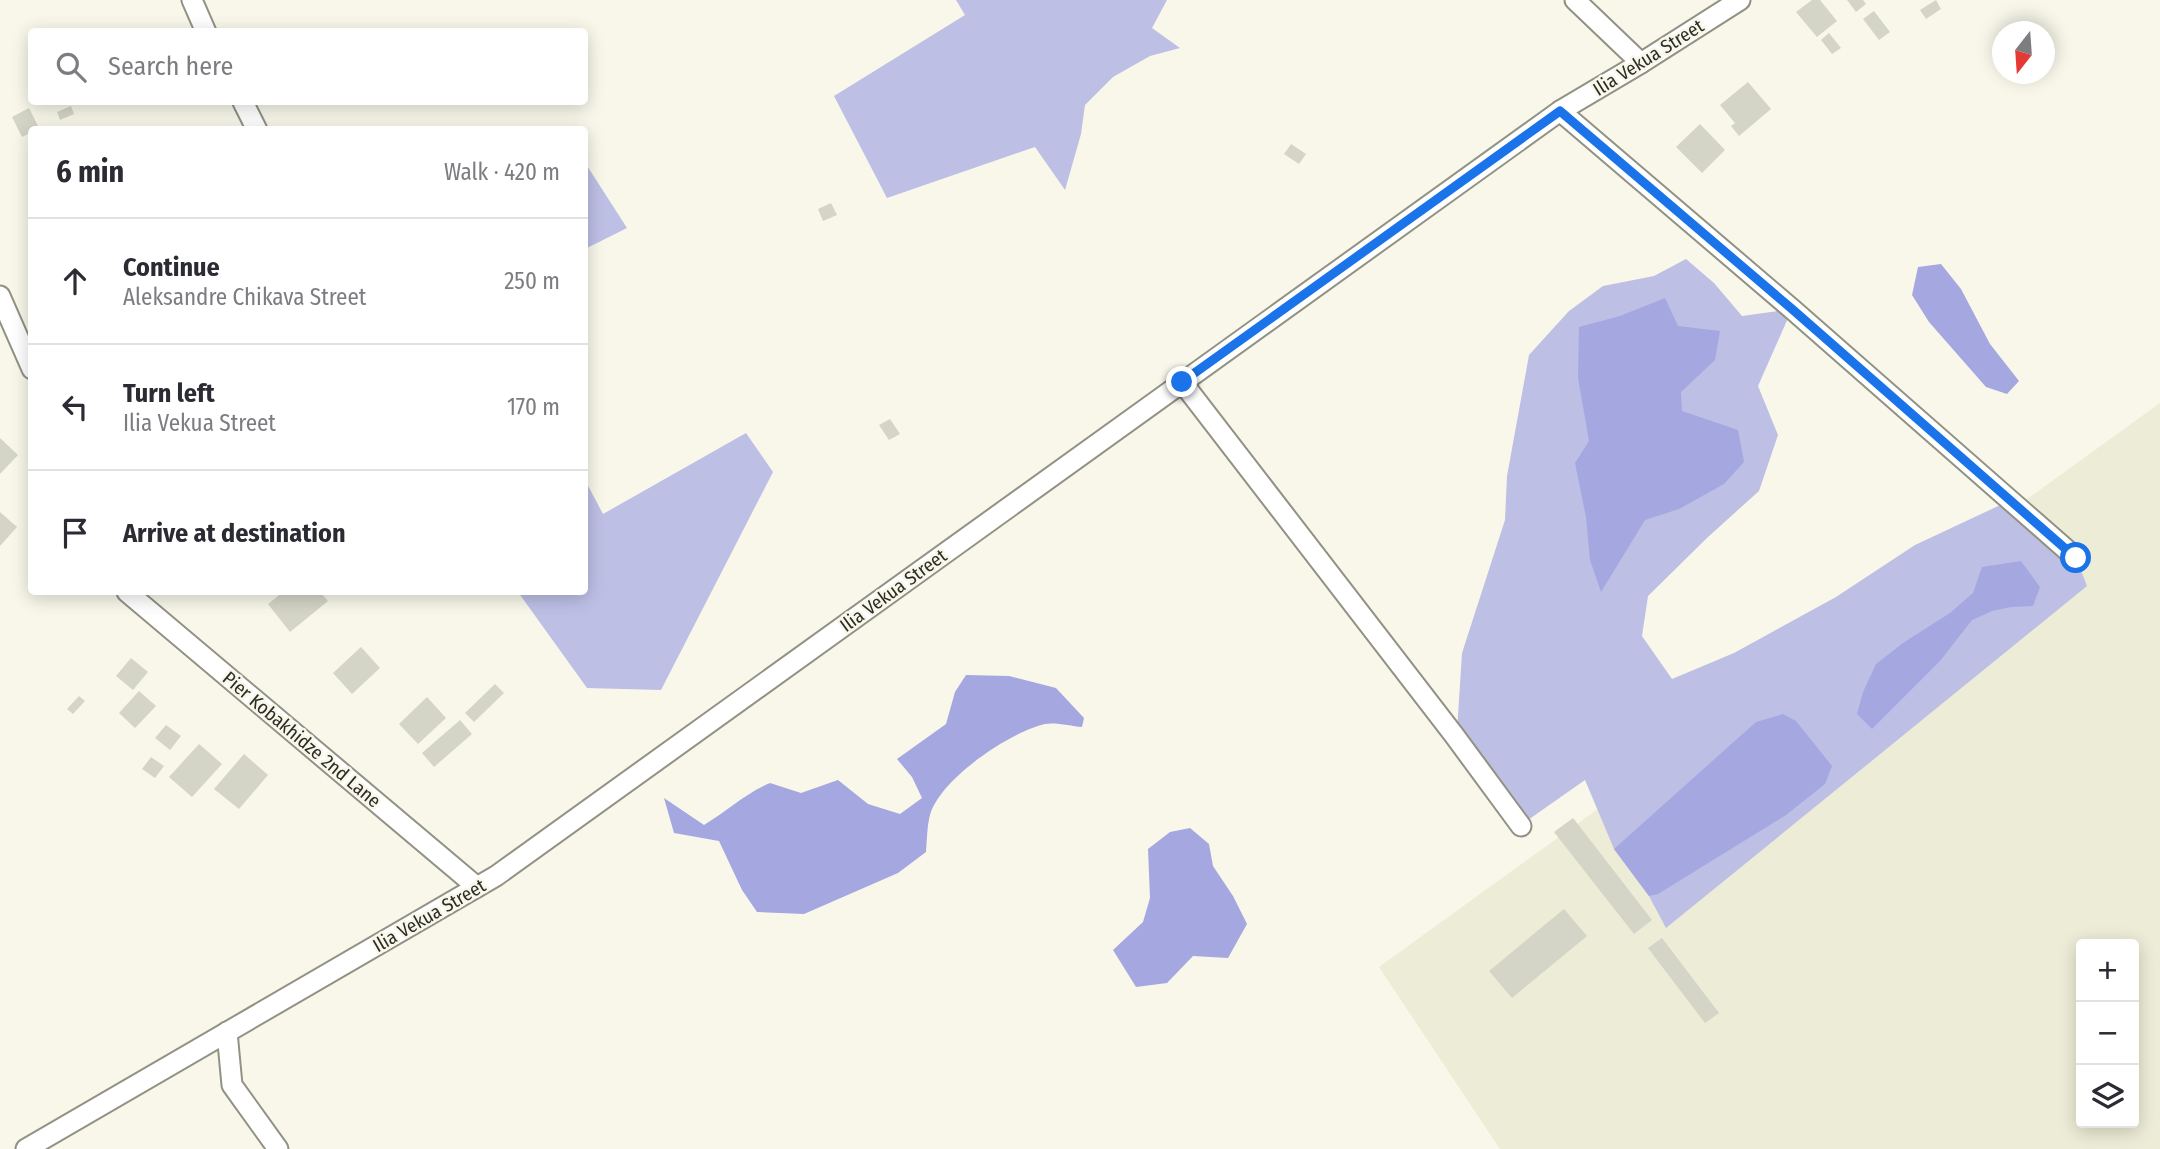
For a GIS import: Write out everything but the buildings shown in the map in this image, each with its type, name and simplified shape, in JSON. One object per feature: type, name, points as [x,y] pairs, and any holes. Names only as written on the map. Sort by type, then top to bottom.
[{"type":"street","points":[[192,0],[204,28]]},
{"type":"street","points":[[1575,0],[1640,63]]},
{"type":"street","name":"Ilia Vekua Street","points":[[26,1149],[496,876],[1560,111],[1740,0]]},
{"type":"street","points":[[244,105],[255,126]]},
{"type":"street","points":[[1560,111],[1792,309],[2076,558]]},
{"type":"street","points":[[2,307],[28,361]]},
{"type":"street","points":[[1182,382],[1446,724],[1521,827]]},
{"type":"street","name":"Pier Kobakhidze 2nd Lane","points":[[131,595],[477,887]]},
{"type":"street","points":[[227,1032],[232,1085],[278,1149]]},
{"type":"shaded area","points":[[956,0],[1167,0],[1152,28],[1180,48],[1150,56],[1113,77],[1085,105],[1081,134],[1065,190],[1035,147],[887,198],[834,96],[965,15]]},
{"type":"shaded area","points":[[588,167],[627,228],[588,248]]},
{"type":"shaded area","points":[[1686,259],[1714,283],[1742,316],[1792,309],[1758,386],[1778,435],[1759,491],[1648,596],[1642,636],[1672,679],[1734,653],[1836,597],[1915,545],[2011,500],[2076,558],[2087,586],[1666,928],[1649,896],[1614,849],[1585,780],[1528,820],[1457,731],[1462,653],[1505,520],[1507,476],[1529,355],[1569,311],[1603,286],[1654,276]]},
{"type":"shaded area","points":[[1941,264],[1961,289],[1990,344],[2019,381],[2007,394],[1986,387],[1929,322],[1912,295],[1918,267]]},
{"type":"shaded area","points":[[1665,298],[1678,326],[1720,331],[1715,360],[1681,392],[1682,411],[1738,430],[1744,462],[1724,484],[1679,509],[1645,520],[1601,592],[1590,560],[1586,517],[1575,463],[1589,441],[1578,378],[1579,327],[1620,316]]},
{"type":"shaded area","points":[[2160,403],[2160,1149],[1500,1149],[1379,967]]},
{"type":"shaded area","points":[[746,433],[773,472],[661,690],[587,688],[520,595],[588,595],[588,486],[603,514]]},
{"type":"shaded area","points":[[2021,561],[2040,587],[2033,606],[1992,611],[1972,620],[1940,661],[1872,729],[1857,714],[1863,692],[1876,664],[1950,613],[1973,593],[1982,567]]},
{"type":"shaded area","points":[[966,675],[1009,676],[1056,688],[1084,718],[1082,727],[1045,724],[1014,737],[978,759],[947,787],[936,801],[929,819],[926,852],[898,873],[804,914],[757,912],[742,890],[719,841],[674,833],[664,798],[704,825],[770,783],[801,793],[838,780],[868,804],[900,814],[922,798],[912,777],[897,759],[946,724],[955,692]]},
{"type":"shaded area","points":[[1783,714],[1796,721],[1832,766],[1825,784],[1786,815],[1658,894],[1649,896],[1614,849],[1756,722]]},
{"type":"shaded area","points":[[1190,828],[1209,844],[1213,866],[1247,924],[1228,958],[1193,956],[1167,983],[1136,987],[1113,950],[1143,922],[1150,898],[1148,849],[1170,832]]},
{"type":"route","points":[[1182,382],[1560,111],[1792,309],[2076,558]]}]
